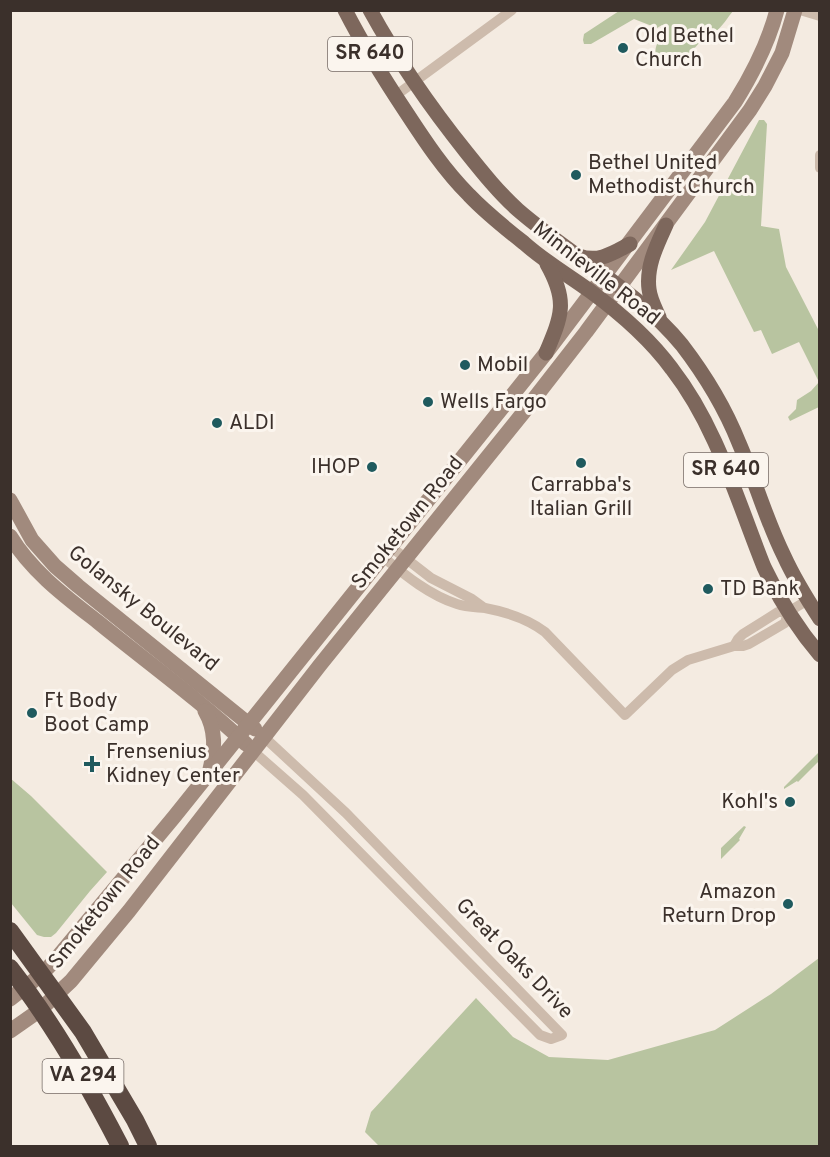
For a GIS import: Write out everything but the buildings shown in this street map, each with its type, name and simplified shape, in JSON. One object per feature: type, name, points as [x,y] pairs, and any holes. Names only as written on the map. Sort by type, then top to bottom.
[{"type":"highway","name":"VA 294","points":[[10,931],[83,1032],[148,1146]]},
{"type":"highway","name":"VA 294","points":[[10,968],[18,993],[40,1010],[80,1072],[120,1146]]},
{"type":"main road","name":"Minnieville Road","points":[[345,10],[395,96],[435,156],[456,182],[526,246],[606,304],[655,348],[689,393],[709,428],[764,567],[788,612],[819,655]]},
{"type":"main road","name":"Minnieville Road","points":[[370,10],[414,82],[454,137],[503,196],[517,210],[642,305],[661,322],[696,364],[725,412],[783,554],[819,619]]},
{"type":"main road","name":"Smoketown Road","points":[[18,993],[42,974],[106,900],[605,277],[735,102],[763,51],[777,10]]},
{"type":"main road","name":"Smoketown Road","points":[[10,1031],[40,1010],[71,981],[523,413],[750,110],[782,53],[795,10]]},
{"type":"main road","points":[[661,322],[651,297],[649,274],[653,256],[666,225]]},
{"type":"main road","points":[[578,256],[588,259],[603,258],[630,244]]},
{"type":"main road","points":[[544,259],[555,278],[561,299],[560,319],[546,353]]},
{"type":"main road","name":"Golansky Boulevard","points":[[10,500],[32,540],[55,566],[264,737]]},
{"type":"main road","name":"Golansky Boulevard","points":[[10,536],[42,576],[200,704],[253,751]]},
{"type":"main road","points":[[24,555],[37,546]]},
{"type":"main road","points":[[200,704],[209,718],[213,734],[214,748],[210,773]]},
{"type":"street","points":[[395,96],[512,10]]},
{"type":"street","points":[[800,10],[819,16]]},
{"type":"street","points":[[819,155],[819,168]]},
{"type":"street","points":[[387,552],[428,590],[450,602],[466,607],[486,609],[535,625],[545,632],[625,715],[680,664],[734,646],[746,646],[785,623],[788,612],[808,600]]},
{"type":"street","name":"Great Oaks Drive","points":[[253,751],[303,795],[539,1034],[551,1039],[562,1035],[346,813],[264,737]]},
{"type":"green space","points":[[619,11],[733,11],[718,30],[704,39],[684,59],[667,65],[660,64],[656,55],[657,44],[667,34],[662,25],[657,28],[634,19],[591,44],[584,44],[584,34]]},
{"type":"green space","points":[[759,120],[764,120],[767,124],[761,226],[779,229],[786,267],[819,331],[819,382],[799,342],[772,354],[761,330],[754,332],[714,251],[671,270],[705,222]]},
{"type":"green space","points":[[819,382],[819,407],[790,421],[788,417],[796,409],[797,400],[811,391]]},
{"type":"green space","points":[[819,752],[819,761],[798,782],[784,789],[784,787]]},
{"type":"green space","points":[[10,778],[107,872],[51,937],[37,935],[11,903]]},
{"type":"green space","points":[[744,826],[746,827],[740,840],[721,859],[721,848]]},
{"type":"green space","points":[[819,958],[819,1146],[379,1146],[365,1132],[371,1112],[476,998],[513,1037],[549,1057],[608,1060],[715,1030],[771,994]]},
{"type":"place","name":"Old Bethel Church","points":[[623,48]]},
{"type":"place","name":"Bethel United Methodist Church","points":[[576,175]]},
{"type":"place","name":"Mobil","points":[[465,365]]},
{"type":"place","name":"Wells Fargo","points":[[428,402]]},
{"type":"place","name":"ALDI","points":[[217,423]]},
{"type":"place","name":"Carrabba's Italian Grill","points":[[581,463]]},
{"type":"place","name":"IHOP","points":[[372,467]]},
{"type":"place","name":"TD Bank","points":[[708,589]]},
{"type":"place","name":"Ft Body Boot Camp","points":[[32,713]]},
{"type":"place","name":"Frensenius Kidney Center","points":[[92,764]]},
{"type":"place","name":"Kohl's","points":[[790,802]]},
{"type":"place","name":"Amazon Return Drop","points":[[788,904]]}]
